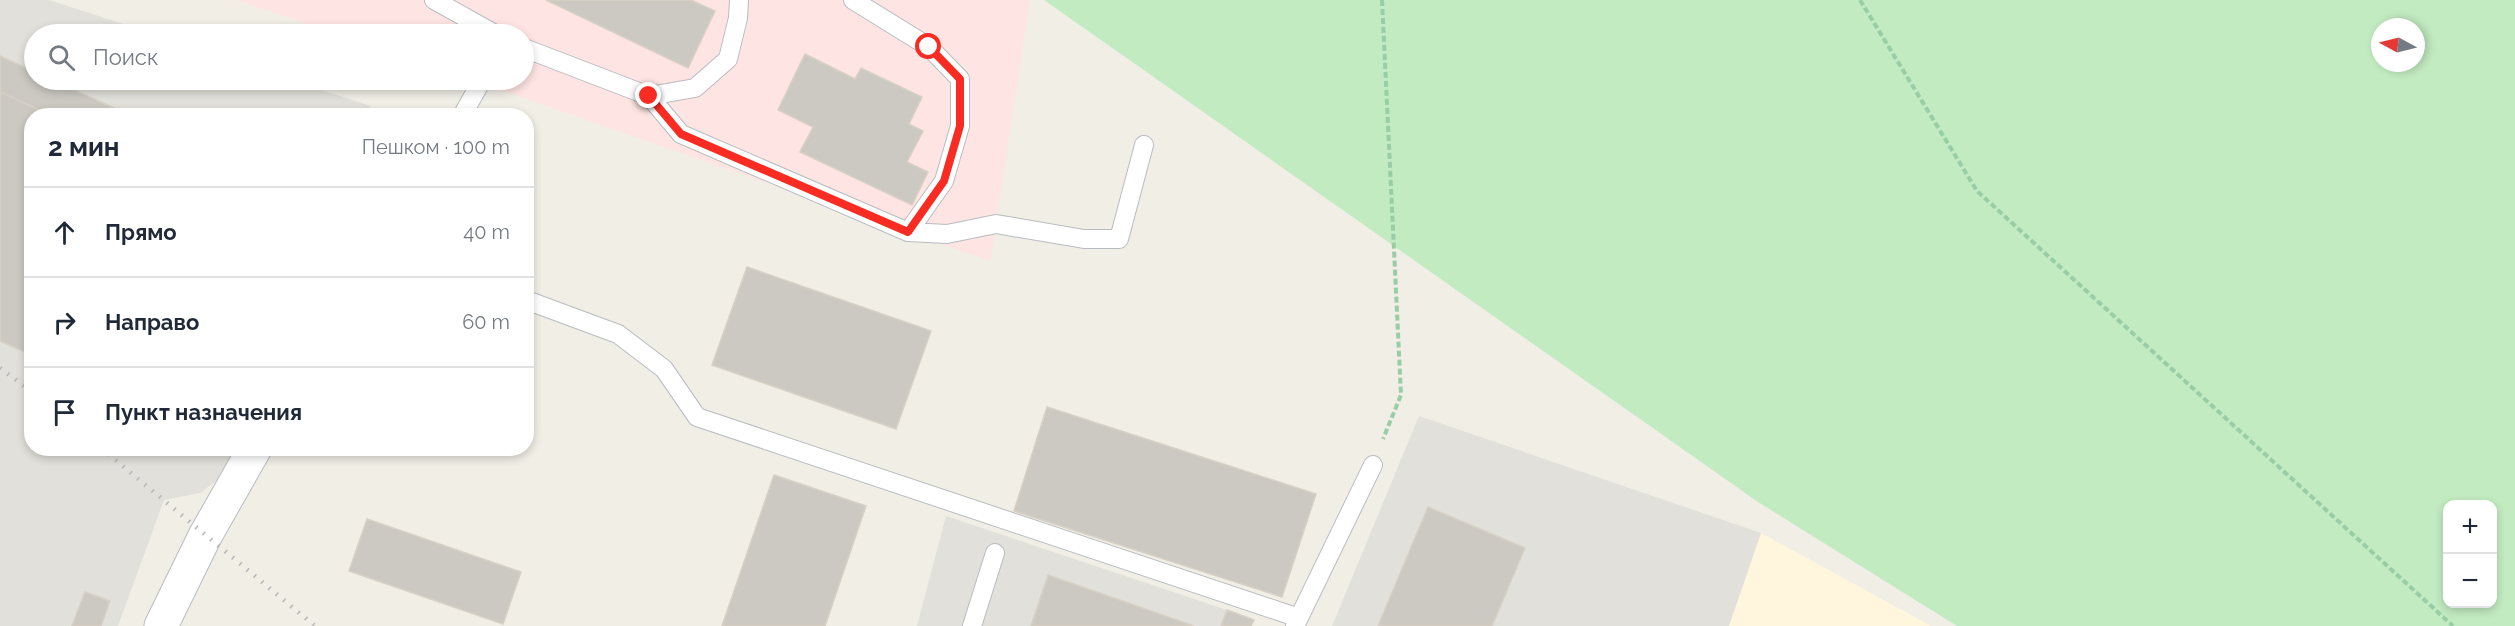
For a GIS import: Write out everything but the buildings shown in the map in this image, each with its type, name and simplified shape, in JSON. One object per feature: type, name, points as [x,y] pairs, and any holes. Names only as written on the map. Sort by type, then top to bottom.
[{"type":"street","points":[[160,626],[205,536],[250,456]]},
{"type":"lane","points":[[434,0],[477,24]]},
{"type":"lane","points":[[649,96],[696,88],[728,59],[738,18],[739,0]]},
{"type":"lane","points":[[853,0],[929,47],[960,79],[960,126],[944,181],[908,232]]},
{"type":"lane","points":[[534,52],[649,96],[681,134],[908,232],[947,234],[996,224],[1084,239],[1119,239],[1144,145]]},
{"type":"lane","points":[[466,108],[476,90]]},
{"type":"lane","points":[[534,303],[618,334],[664,369],[697,417],[1297,622],[1373,465]]},
{"type":"lane","points":[[972,626],[994,553]]},
{"type":"path","points":[[1373,465],[1401,394],[1382,0]]},
{"type":"path","points":[[1860,0],[1977,191],[2453,626]]},
{"type":"shaded area","points":[[0,0],[49,0],[123,24],[24,24],[24,90],[322,90],[371,106],[370,108],[24,108],[24,456],[239,456],[233,468],[200,493],[164,500],[118,626],[0,626]]},
{"type":"shaded area","points":[[236,0],[1030,0],[990,261],[501,90],[534,90],[534,24],[308,24]]},
{"type":"shaded area","points":[[1419,416],[1761,533],[1729,626],[1332,626]]},
{"type":"shaded area","points":[[946,516],[1254,620],[1251,626],[917,626]]},
{"type":"shaded area","points":[[1761,533],[1931,626],[1729,626]]},
{"type":"green space","points":[[1044,0],[2515,0],[2515,626],[1957,626],[1758,502]]},
{"type":"railway","points":[[0,368],[24,386]]},
{"type":"railway","points":[[111,456],[315,626]]},
{"type":"route","points":[[649,96],[681,134],[908,232],[944,181],[960,126],[960,79],[929,47]]}]
